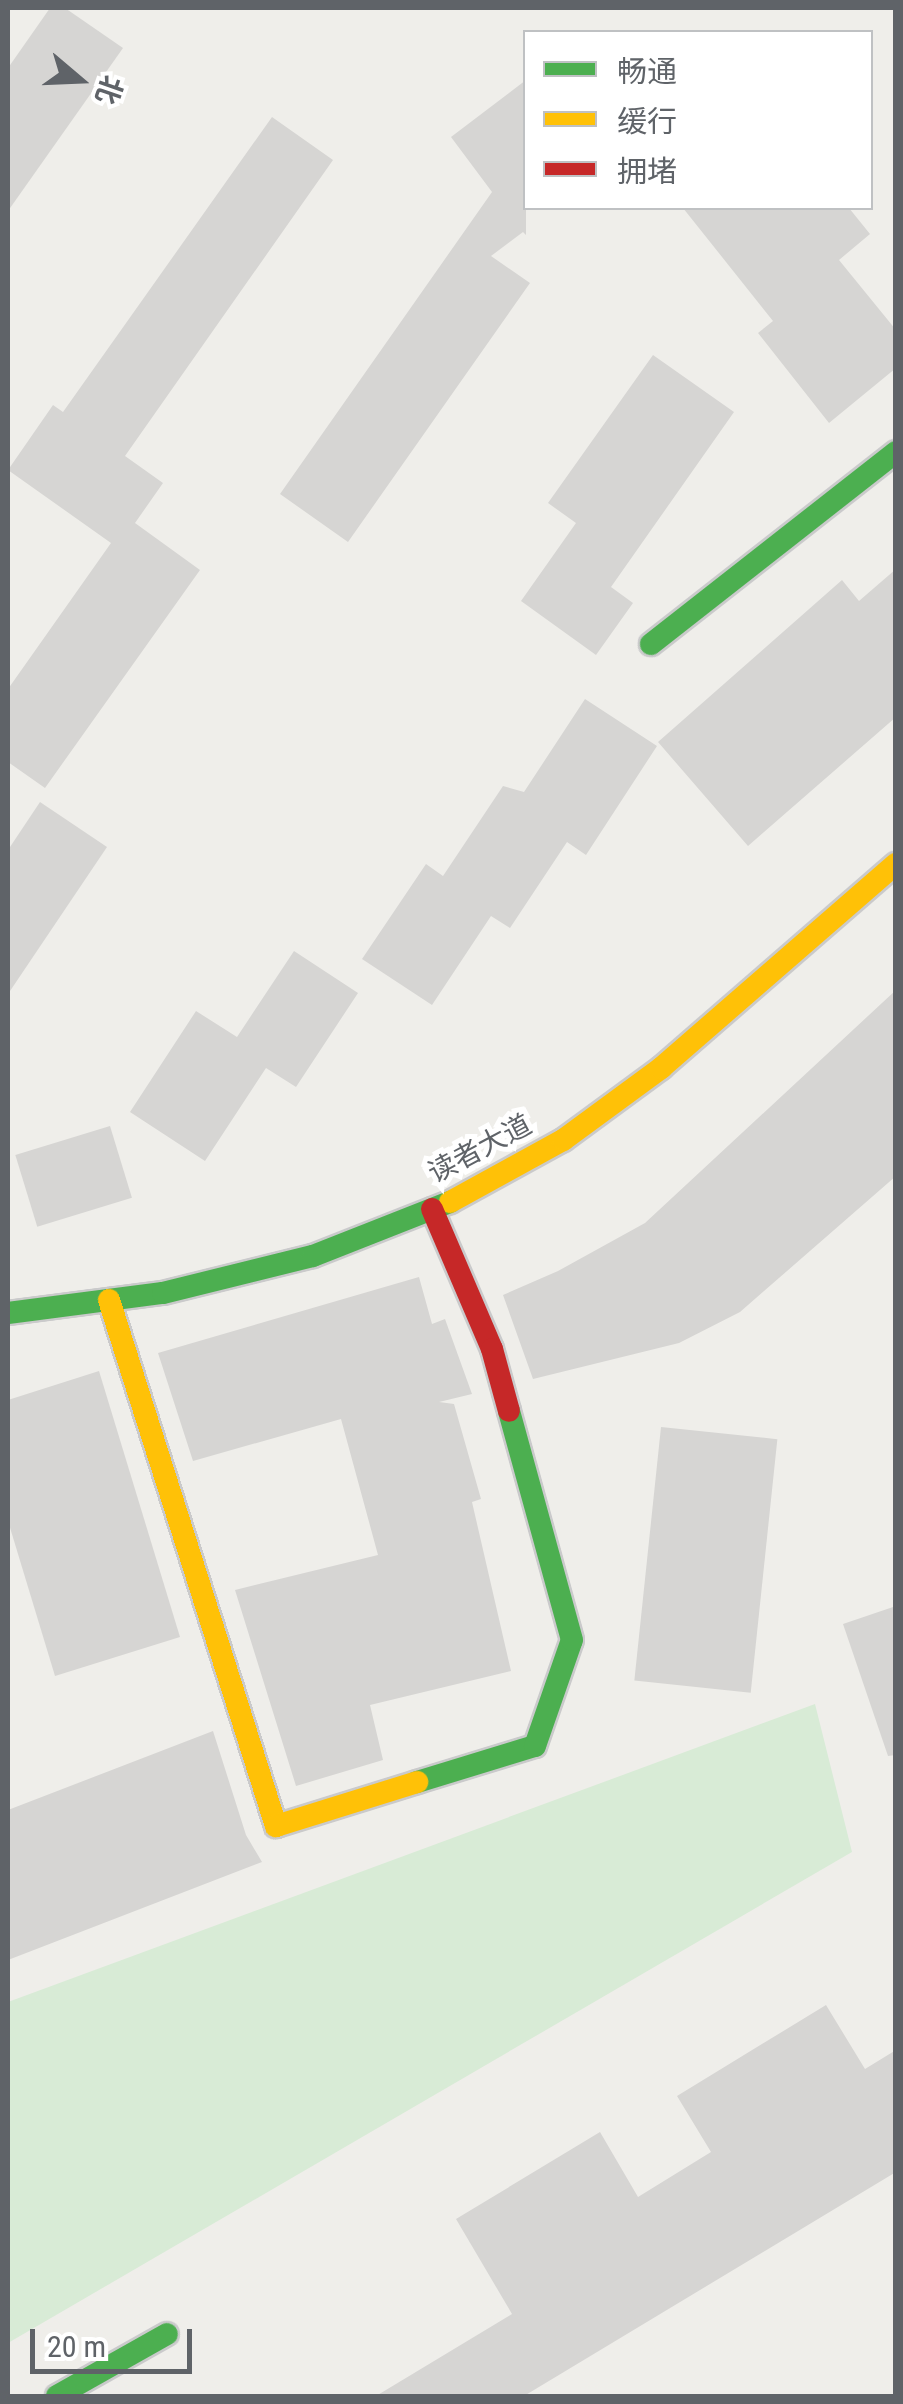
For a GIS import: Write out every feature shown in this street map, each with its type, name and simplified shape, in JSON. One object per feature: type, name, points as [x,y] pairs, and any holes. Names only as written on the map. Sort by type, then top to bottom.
[{"type":"street","points":[[650,644],[896,452]]},
{"type":"street","name":"读者大道","points":[[8,1313],[163,1294],[312,1256],[432,1209],[563,1140],[662,1068],[896,864]]},
{"type":"street","points":[[109,1300],[276,1826],[535,1746],[572,1640],[492,1349],[432,1209]]},
{"type":"street","points":[[57,2396],[167,2334]]},
{"type":"green space","points":[[815,1704],[852,1852],[8,2343],[8,2002]]},
{"type":"building","points":[[50,8],[65,8],[123,48],[8,211],[8,68]]},
{"type":"building","points":[[523,82],[526,235],[523,232],[491,256],[530,283],[348,542],[280,494],[492,192],[451,137]]},
{"type":"building","points":[[272,117],[333,160],[125,456],[163,483],[135,523],[200,570],[45,788],[8,762],[8,689],[111,543],[8,470],[53,405],[63,412]]},
{"type":"building","points":[[685,210],[851,210],[870,234],[839,260],[896,330],[896,368],[829,423],[758,333],[773,321]]},
{"type":"building","points":[[653,355],[734,412],[611,587],[633,603],[596,655],[521,601],[576,523],[548,503]]},
{"type":"building","points":[[896,569],[896,717],[748,846],[658,742],[842,580],[859,601]]},
{"type":"building","points":[[585,699],[657,746],[586,855],[567,842],[510,928],[491,916],[432,1005],[362,959],[426,864],[443,876],[503,786],[524,792]]},
{"type":"building","points":[[40,802],[107,847],[8,994],[8,850]]},
{"type":"building","points":[[294,951],[358,993],[296,1087],[266,1068],[205,1161],[130,1112],[196,1011],[237,1037]]},
{"type":"building","points":[[896,990],[896,1176],[740,1312],[679,1343],[533,1379],[503,1295],[558,1271],[645,1223]]},
{"type":"building","points":[[110,1126],[132,1198],[37,1227],[15,1155]]},
{"type":"building","points":[[419,1277],[432,1324],[445,1319],[472,1394],[439,1402],[454,1404],[481,1499],[472,1502],[511,1671],[370,1705],[383,1760],[296,1786],[235,1590],[378,1555],[341,1419],[193,1461],[158,1353]]},
{"type":"building","points":[[99,1371],[180,1637],[55,1676],[8,1521],[8,1400]]},
{"type":"building","points":[[661,1427],[777,1439],[751,1693],[634,1681]]},
{"type":"building","points":[[896,1606],[896,1755],[888,1756],[843,1624]]},
{"type":"building","points":[[213,1731],[246,1835],[262,1862],[8,1960],[8,1810]]},
{"type":"building","points":[[826,2005],[865,2069],[896,2050],[896,2172],[524,2396],[376,2396],[512,2314],[456,2219],[600,2132],[638,2197],[711,2152],[677,2096]]},
{"type":"traffic: fast","points":[[651,644],[896,452]]},
{"type":"traffic: fast","points":[[8,1313],[163,1293],[313,1256],[450,1202]]},
{"type":"traffic: fast","points":[[417,1782],[535,1746],[572,1640],[509,1411]]},
{"type":"traffic: fast","points":[[57,2396],[167,2334]]},
{"type":"traffic: slow","points":[[450,1202],[563,1140],[661,1068],[896,864]]},
{"type":"traffic: slow","points":[[109,1300],[276,1826],[417,1782]]},
{"type":"traffic: jam","points":[[432,1209],[492,1349],[509,1411]]}]
